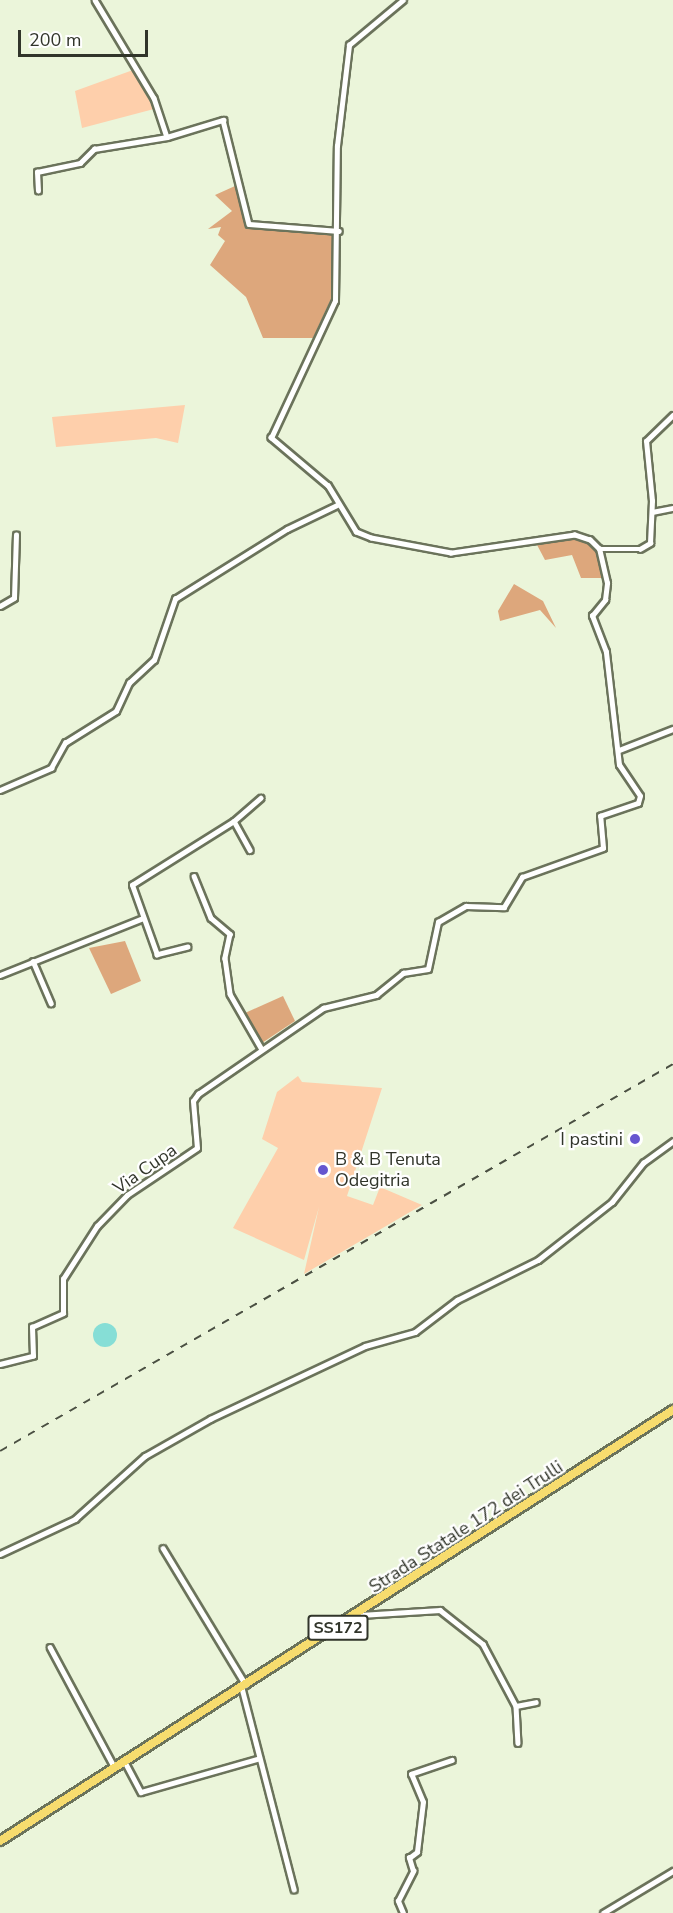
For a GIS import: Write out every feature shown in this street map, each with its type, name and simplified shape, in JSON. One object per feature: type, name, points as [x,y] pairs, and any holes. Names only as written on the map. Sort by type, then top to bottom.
[{"type":"main road","name":"Strada Statale 172 dei Trulli","points":[[0,1841],[360,1615],[673,1410]]},
{"type":"street","points":[[95,0],[154,98],[167,137]]},
{"type":"street","points":[[403,0],[349,45],[337,146],[339,231],[335,302],[271,438],[328,486],[337,505],[356,532],[433,551],[575,535],[599,549],[649,545],[652,512],[646,441],[673,415]]},
{"type":"street","points":[[38,191],[37,172],[80,163],[94,149],[167,137],[224,120],[249,224],[339,231]]},
{"type":"street","points":[[0,790],[51,768],[65,743],[116,711],[129,683],[154,660],[175,598],[287,529],[337,505]]},
{"type":"street","points":[[652,512],[673,508]]},
{"type":"street","points":[[0,606],[14,598],[16,535]]},
{"type":"street","points":[[599,549],[606,591],[592,616],[606,652],[619,750],[673,729]]},
{"type":"street","name":"Via Cupa","points":[[0,1364],[33,1356],[30,1330],[63,1313],[63,1279],[97,1226],[127,1195],[197,1148],[194,1098],[261,1048],[323,1008],[376,995],[404,973],[428,969],[438,922],[466,906],[504,907],[522,877],[603,848],[600,816],[638,803],[640,796],[619,765],[619,750]]},
{"type":"street","points":[[188,947],[159,957],[143,918],[133,884],[234,822],[260,798]]},
{"type":"street","points":[[234,822],[250,850]]},
{"type":"street","points":[[194,876],[211,918],[230,934],[225,958],[230,994],[261,1048]]},
{"type":"street","points":[[0,975],[143,918]]},
{"type":"street","points":[[33,961],[51,1003]]},
{"type":"street","points":[[0,1554],[75,1519],[146,1456],[210,1419],[365,1346],[415,1332],[457,1300],[538,1260],[612,1202],[643,1162],[673,1141]]},
{"type":"street","points":[[163,1548],[244,1686],[257,1760],[294,1889]]},
{"type":"street","points":[[360,1615],[440,1610],[459,1620],[483,1644],[516,1706],[518,1743]]},
{"type":"street","points":[[50,1647],[115,1768]]},
{"type":"street","points":[[516,1706],[536,1702]]},
{"type":"street","points":[[125,1762],[141,1792],[257,1760]]},
{"type":"street","points":[[403,1913],[398,1901],[413,1871],[410,1858],[417,1852],[423,1802],[411,1774],[452,1760]]},
{"type":"street","points":[[603,1913],[673,1871]]},
{"type":"shaded area","points":[[133,70],[154,109],[82,128],[75,91]]},
{"type":"shaded area","points":[[235,186],[245,223],[336,232],[332,297],[313,338],[263,338],[246,297],[210,265],[225,241],[218,235],[221,227],[208,229],[232,211],[215,195]]},
{"type":"shaded area","points":[[185,405],[178,443],[156,438],[56,447],[52,417]]},
{"type":"shaded area","points":[[583,538],[599,554],[603,578],[581,578],[572,555],[545,560],[536,543]]},
{"type":"shaded area","points":[[514,584],[543,601],[556,628],[540,610],[500,621],[498,611]]},
{"type":"shaded area","points":[[125,941],[141,981],[111,994],[89,948]]},
{"type":"shaded area","points":[[283,996],[295,1021],[262,1043],[245,1013]]},
{"type":"shaded area","points":[[298,1076],[302,1082],[382,1088],[347,1196],[373,1205],[380,1187],[422,1205],[304,1274],[319,1207],[304,1260],[233,1228],[278,1148],[262,1139],[277,1092]]},
{"type":"water","points":[[105,1323],[114,1326],[117,1335],[114,1344],[105,1347],[96,1344],[93,1335],[96,1326]]},
{"type":"railway","points":[[0,1451],[673,1064]]},
{"type":"place","name":"I pastini","points":[[635,1139]]},
{"type":"place","name":"B & B Tenuta Odegitria","points":[[323,1170]]}]
